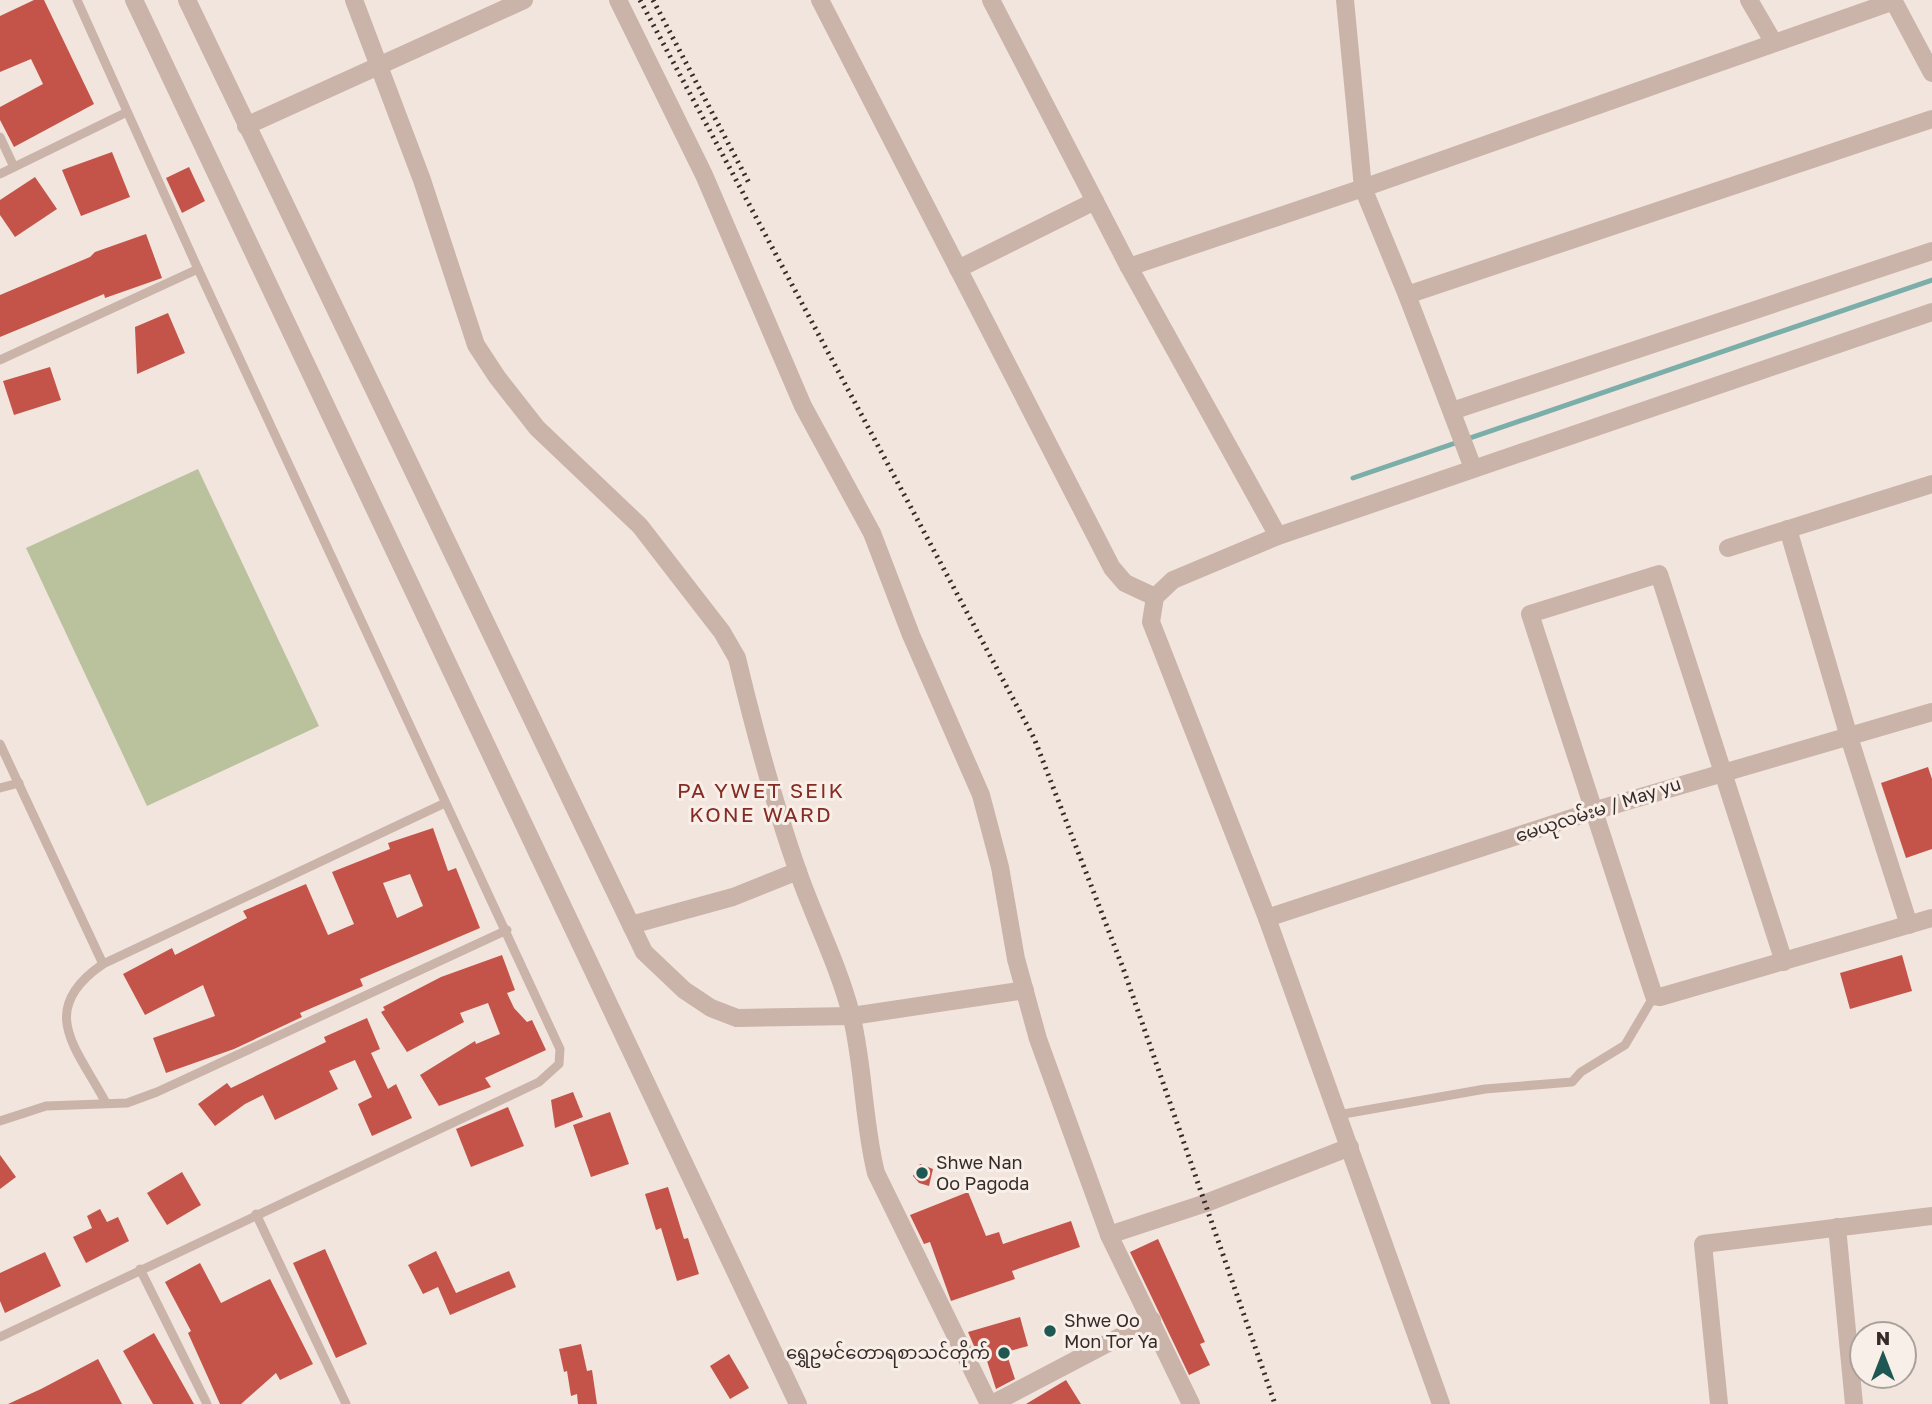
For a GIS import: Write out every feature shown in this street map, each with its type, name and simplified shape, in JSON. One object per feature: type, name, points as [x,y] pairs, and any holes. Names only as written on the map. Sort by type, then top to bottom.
[{"type":"street","points":[[134,0],[798,1404]]},
{"type":"street","points":[[187,0],[644,952],[663,973],[711,1008],[737,1018],[852,1016],[1025,990]]},
{"type":"street","points":[[355,0],[422,180],[476,345],[537,428],[640,526],[722,632],[737,658],[756,734],[798,872],[833,955],[852,1016],[867,1135],[876,1173],[991,1404],[1152,1320]]},
{"type":"street","points":[[246,126],[524,0]]},
{"type":"street","points":[[618,0],[704,175],[803,406],[872,533],[912,635],[981,795],[1000,867],[1025,990],[1038,1039],[1110,1235],[1191,1404]]},
{"type":"street","points":[[820,0],[1112,568],[1125,583],[1156,597]]},
{"type":"street","points":[[991,0],[1129,267],[1278,536]]},
{"type":"street","points":[[1345,0],[1363,188],[1408,295],[1472,465]]},
{"type":"street","points":[[1749,0],[1774,43]]},
{"type":"street","points":[[1129,267],[1363,188],[1893,1],[1932,73]]},
{"type":"street","points":[[1408,295],[1932,119]]},
{"type":"street","points":[[958,268],[1095,201]]},
{"type":"street","points":[[1451,411],[1932,251]]},
{"type":"street","points":[[1441,1404],[1267,918],[1151,622],[1156,597],[1173,580],[1278,536],[1472,465],[1932,312]]},
{"type":"street","points":[[1728,548],[1932,484]]},
{"type":"street","points":[[1788,529],[1849,737],[1909,925]]},
{"type":"street","points":[[1784,962],[1659,574],[1530,614],[1654,996],[1660,997],[1784,962],[1932,918]]},
{"type":"street","name":"မေယုလမ်းမ / May yu","points":[[1267,918],[1593,811],[1932,712]]},
{"type":"street","points":[[631,925],[733,897],[798,872]]},
{"type":"street","points":[[1110,1235],[1212,1201],[1350,1147]]},
{"type":"street","points":[[1719,1404],[1703,1244],[1932,1216]]},
{"type":"street","points":[[1837,1227],[1854,1404]]},
{"type":"lane","points":[[0,1337],[256,1213],[539,1082],[559,1064],[560,1049],[198,269],[77,0]]},
{"type":"lane","points":[[0,174],[127,112]]},
{"type":"lane","points":[[0,137],[14,167]]},
{"type":"lane","points":[[0,360],[198,269]]},
{"type":"lane","points":[[0,744],[103,964]]},
{"type":"lane","points":[[0,788],[19,783]]},
{"type":"lane","points":[[106,1103],[68,1032],[66,1012],[69,995],[82,979],[103,964],[445,803]]},
{"type":"lane","points":[[0,1121],[46,1106],[127,1103],[157,1092],[507,930]]},
{"type":"lane","points":[[1338,1115],[1485,1089],[1572,1082],[1581,1072],[1625,1045],[1654,996]]},
{"type":"lane","points":[[256,1213],[346,1404]]},
{"type":"lane","points":[[140,1269],[207,1404]]},
{"type":"green space","points":[[198,469],[319,726],[147,806],[26,548]]},
{"type":"building","points":[[34,0],[44,0],[94,104],[14,147],[0,120],[0,107],[43,84],[31,59],[0,72],[0,16]]},
{"type":"building","points":[[112,152],[130,197],[81,216],[62,170]]},
{"type":"building","points":[[189,167],[205,201],[182,213],[166,178]]},
{"type":"building","points":[[35,177],[57,209],[15,237],[0,215],[0,200]]},
{"type":"building","points":[[146,234],[162,278],[105,298],[104,294],[0,337],[0,295],[90,257],[95,252]]},
{"type":"building","points":[[168,313],[185,353],[137,374],[135,327]]},
{"type":"building","points":[[50,367],[61,400],[14,415],[3,381]]},
{"type":"building","points":[[1928,767],[1932,779],[1932,849],[1906,858],[1881,783]]},
{"type":"building","points":[[433,828],[448,871],[456,868],[480,928],[360,979],[363,986],[300,1013],[302,1017],[234,1049],[166,1073],[153,1038],[215,1016],[203,985],[145,1015],[123,974],[172,948],[175,955],[247,918],[243,911],[306,884],[328,935],[354,924],[332,872],[390,849],[388,843]],"holes":[[[410,874],[423,906],[397,918],[383,883]]]},
{"type":"building","points":[[502,955],[515,990],[507,993],[514,1008],[527,1022],[532,1020],[546,1050],[485,1078],[491,1087],[439,1106],[420,1075],[475,1041],[476,1044],[500,1034],[488,1003],[460,1013],[464,1022],[407,1052],[381,1012],[385,1010],[383,1007],[441,977]]},
{"type":"building","points":[[1902,955],[1912,991],[1850,1009],[1840,973]]},
{"type":"building","points":[[367,1018],[380,1049],[371,1053],[388,1089],[396,1084],[412,1118],[372,1136],[358,1104],[372,1097],[355,1060],[329,1071],[338,1089],[275,1120],[263,1095],[245,1104],[215,1126],[198,1104],[227,1083],[231,1088],[326,1042],[324,1037]]},
{"type":"building","points":[[573,1092],[583,1117],[555,1128],[551,1100]]},
{"type":"building","points":[[508,1107],[524,1146],[471,1167],[456,1129]]},
{"type":"building","points":[[610,1112],[629,1164],[591,1177],[573,1125]]},
{"type":"building","points":[[0,1155],[16,1177],[0,1189]]},
{"type":"building","points":[[920,1164],[933,1169],[929,1186],[919,1183],[913,1176]]},
{"type":"building","points":[[182,1172],[201,1205],[167,1225],[147,1193]]},
{"type":"building","points":[[668,1187],[684,1239],[688,1238],[699,1274],[677,1281],[661,1228],[656,1230],[645,1194]]},
{"type":"building","points":[[968,1192],[986,1236],[999,1232],[1003,1244],[1071,1221],[1080,1247],[1012,1271],[1015,1279],[951,1301],[930,1242],[924,1244],[910,1215]]},
{"type":"building","points":[[100,1209],[107,1222],[118,1217],[129,1241],[86,1263],[73,1237],[92,1228],[87,1216]]},
{"type":"building","points":[[1158,1239],[1205,1342],[1200,1344],[1210,1365],[1189,1375],[1130,1252]]},
{"type":"building","points":[[325,1249],[367,1344],[336,1358],[293,1263]]},
{"type":"building","points":[[436,1251],[456,1293],[509,1271],[516,1287],[450,1315],[438,1287],[423,1294],[408,1265]]},
{"type":"building","points":[[45,1252],[61,1286],[5,1313],[0,1301],[0,1273]]},
{"type":"building","points":[[200,1263],[221,1303],[270,1279],[313,1364],[280,1380],[276,1373],[241,1404],[220,1404],[188,1333],[191,1331],[165,1282]]},
{"type":"building","points":[[1020,1317],[1028,1346],[1006,1352],[1015,1379],[996,1389],[986,1358],[980,1360],[968,1332]]},
{"type":"building","points":[[154,1333],[194,1404],[153,1404],[123,1351]]},
{"type":"building","points":[[581,1344],[587,1371],[592,1370],[597,1404],[578,1404],[577,1394],[571,1396],[567,1371],[564,1372],[559,1349]]},
{"type":"building","points":[[729,1354],[749,1388],[730,1399],[710,1366]]},
{"type":"building","points":[[98,1359],[122,1404],[8,1404],[41,1389]]},
{"type":"building","points":[[1066,1380],[1081,1404],[1026,1404]]},
{"type":"waterway","points":[[1353,478],[1932,280]]},
{"type":"railway","points":[[640,0],[1034,738],[1123,968],[1275,1404]]},
{"type":"railway","points":[[653,0],[749,183]]},
{"type":"place","name":"Shwe Nan Oo Pagoda","points":[[922,1173]]},
{"type":"place","name":"Shwe Oo Mon Tor Ya","points":[[1050,1331]]},
{"type":"place","name":"ရွှေဥမင်တောရစာသင်တိုက်","points":[[1004,1353]]},
{"type":"district","name":"PA YWET SEIK KONE WARD","points":[[761,803]]}]
